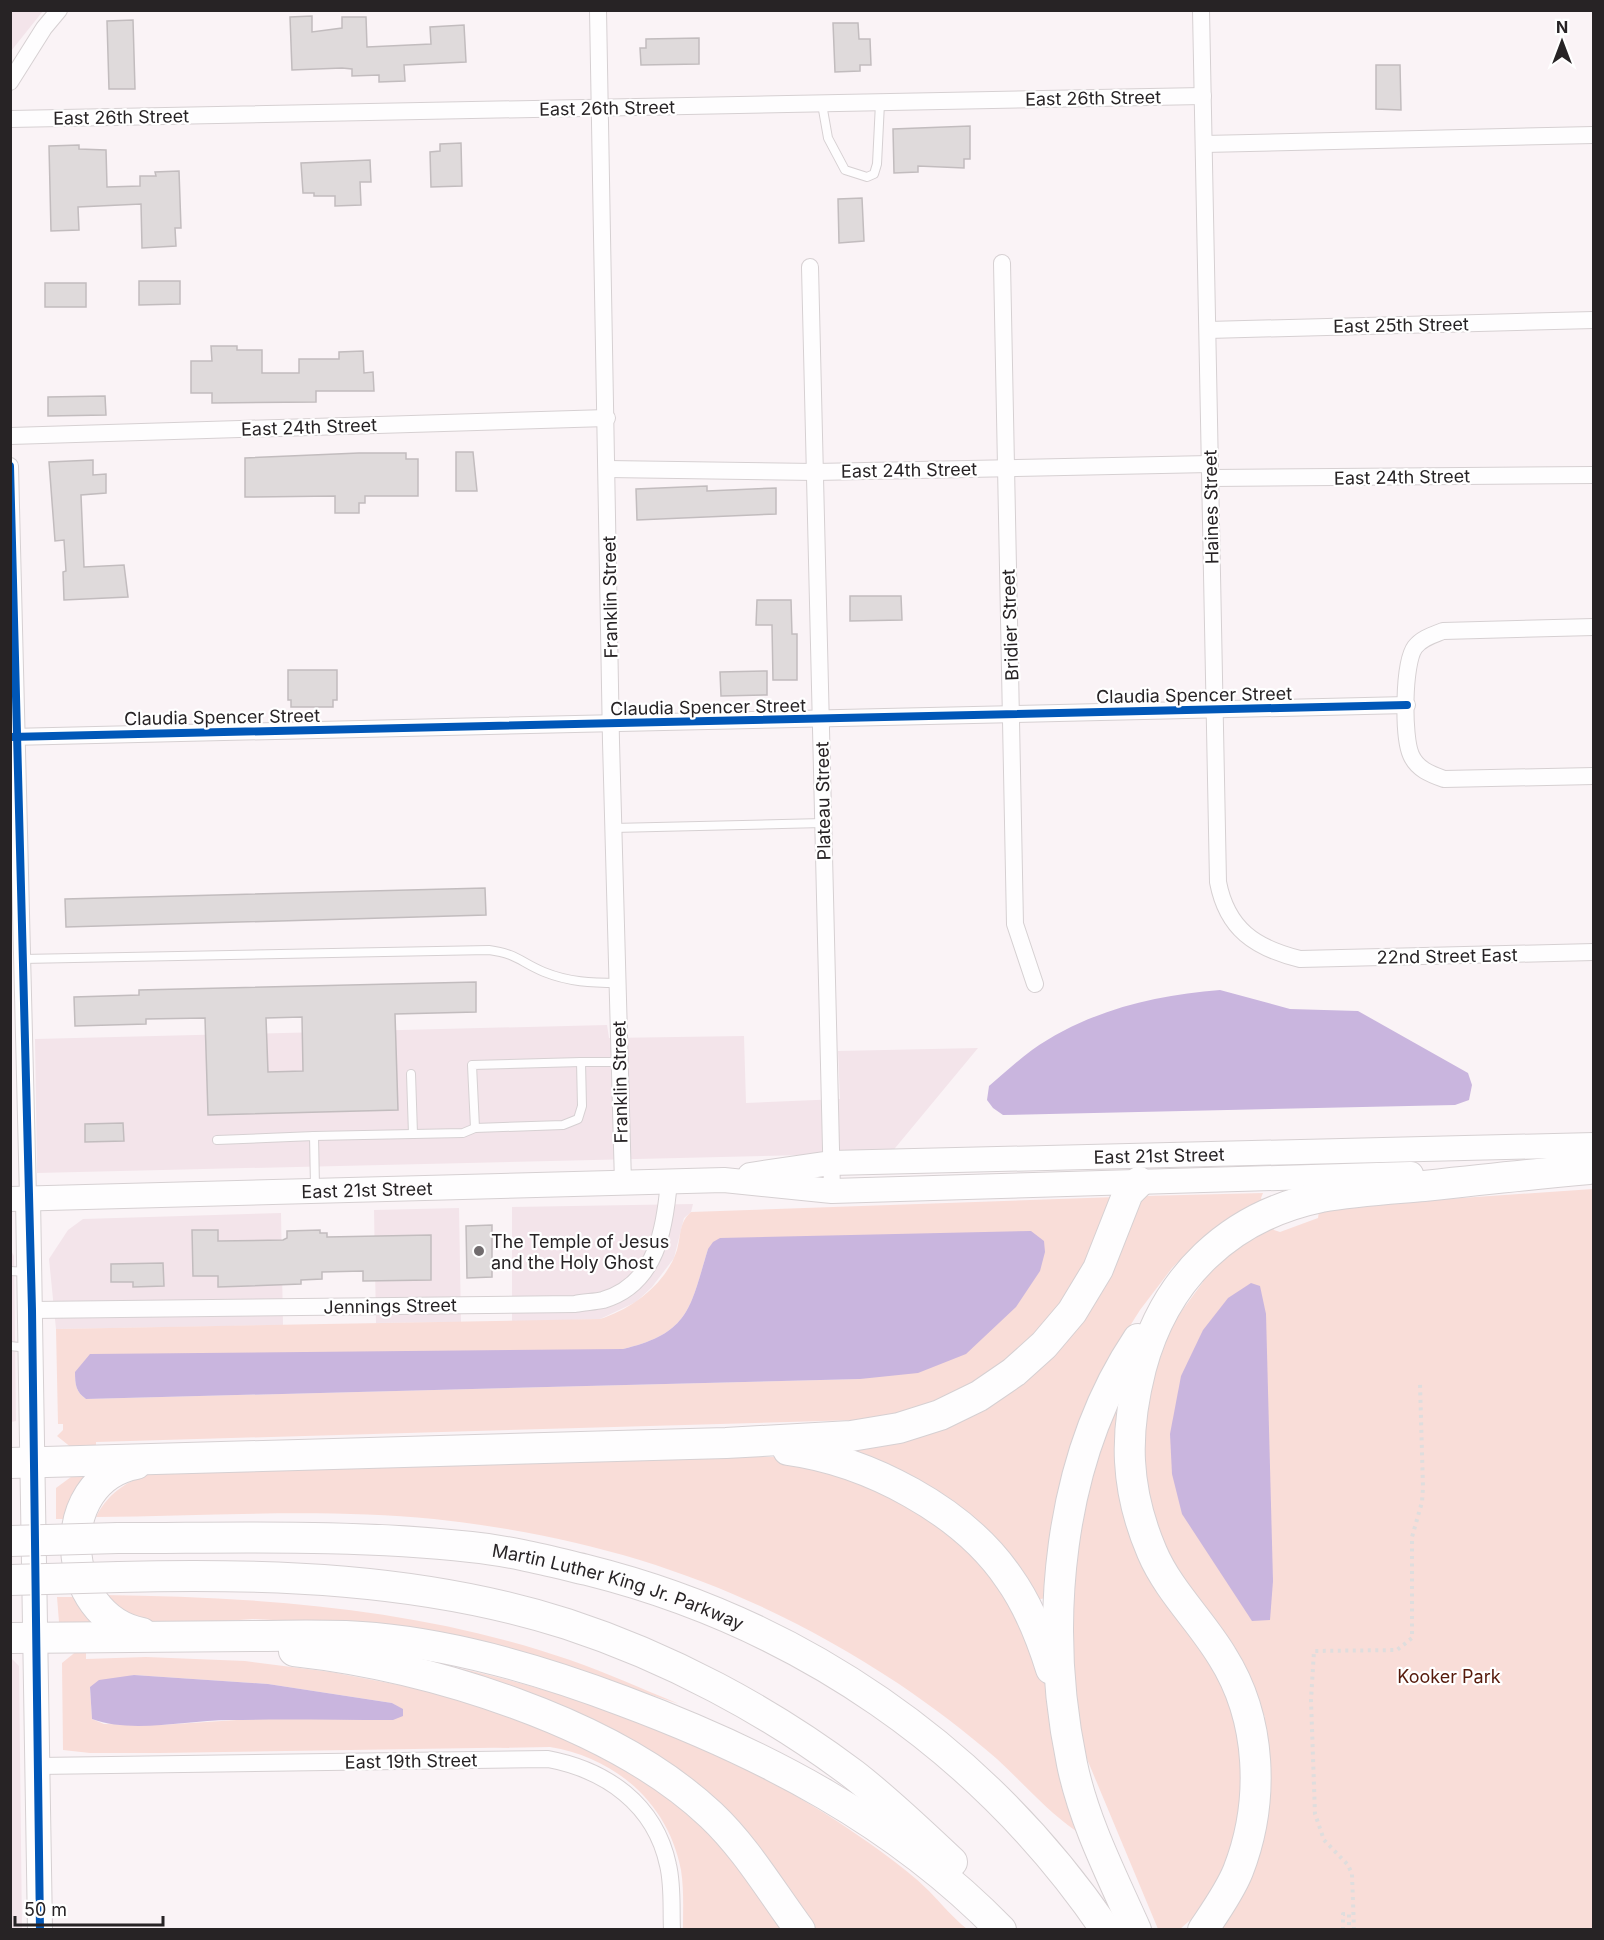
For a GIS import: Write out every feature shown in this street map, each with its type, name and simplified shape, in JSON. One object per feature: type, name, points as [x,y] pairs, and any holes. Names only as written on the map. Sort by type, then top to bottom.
[{"type":"highway","points":[[1136,1929],[1091,1828],[1072,1766],[1062,1705],[1057,1608],[1060,1563],[1077,1474],[1110,1388],[1136,1341],[1192,1267],[1228,1236],[1275,1211],[1321,1197],[1592,1161]]},
{"type":"highway","points":[[22,1463],[726,1443],[851,1436],[899,1428],[940,1415],[979,1396],[1014,1372],[1044,1345],[1072,1312],[1098,1269],[1128,1193],[1139,1182]]},
{"type":"highway","points":[[1166,1304],[1147,1346],[1128,1434],[1138,1517],[1153,1556],[1173,1589],[1200,1621],[1225,1660],[1239,1689],[1253,1732],[1256,1772],[1250,1826],[1238,1872],[1203,1929]]},
{"type":"highway","points":[[726,1443],[791,1450],[837,1460],[917,1494],[947,1516],[984,1549],[1008,1576],[1019,1593],[1045,1648],[1062,1705]]},
{"type":"highway","points":[[166,1459],[120,1467],[94,1488],[83,1509],[78,1528],[75,1557],[91,1602],[106,1616],[127,1630],[158,1636],[312,1653],[404,1670],[511,1702],[573,1728],[659,1774],[711,1815],[752,1864],[800,1929]]},
{"type":"highway","name":"Martin Luther King Jr. Parkway","points":[[10,1541],[118,1538],[365,1538],[472,1547],[549,1561],[624,1579],[692,1601],[757,1630],[826,1665],[860,1686],[913,1725],[996,1798],[1069,1879],[1106,1929]]},
{"type":"highway","points":[[10,1580],[210,1575],[283,1577],[400,1589],[530,1614],[625,1645],[728,1695],[794,1734],[853,1774],[961,1870],[1012,1929]]},
{"type":"highway","points":[[23,1638],[340,1636],[384,1639],[482,1656],[590,1689],[704,1734],[818,1789],[927,1863],[972,1900],[1001,1929]]},
{"type":"main road","name":"East 21st Street","points":[[724,1180],[831,1163],[1179,1156],[1592,1161]]},
{"type":"main road","points":[[1139,1182],[1179,1156]]},
{"type":"main road","name":"East 21st Street","points":[[19,1199],[724,1180],[832,1191],[1139,1182],[1592,1161]]},
{"type":"main road","points":[[19,1199],[20,1272],[32,1310],[21,1347],[23,1638],[38,1766],[40,1929]]},
{"type":"street","points":[[10,82],[44,28],[59,10]]},
{"type":"street","name":"Franklin Street","points":[[598,10],[623,1183]]},
{"type":"street","name":"Haines Street","points":[[1201,10],[1218,882],[1221,899],[1232,920],[1249,939],[1269,951],[1300,959]]},
{"type":"street","name":"East 26th Street","points":[[10,119],[1203,96]]},
{"type":"street","points":[[1204,144],[1593,135]]},
{"type":"street","name":"Bridier Street","points":[[1002,263],[1015,924],[1035,984]]},
{"type":"street","name":"Plateau Street","points":[[810,267],[832,1191]]},
{"type":"street","name":"East 25th Street","points":[[1208,330],[1593,320]]},
{"type":"street","name":"East 24th Street","points":[[10,436],[607,418]]},
{"type":"street","points":[[10,465],[14,737],[22,959],[17,990],[19,1199]]},
{"type":"street","name":"East 24th Street","points":[[608,470],[815,472],[1005,468],[1593,475]]},
{"type":"street","points":[[1593,627],[1443,631],[1427,636],[1416,645],[1409,656],[1406,670],[1408,744],[1411,755],[1418,765],[1430,774],[1443,779],[1593,776]]},
{"type":"street","name":"Claudia Spencer Street","points":[[14,737],[1407,705]]},
{"type":"street","name":"22nd Street East","points":[[1300,959],[1593,952]]},
{"type":"street","name":"Jennings Street","points":[[32,1310],[575,1304],[603,1300],[626,1288],[646,1268],[659,1246],[669,1181]]},
{"type":"street","name":"East 19th Street","points":[[38,1766],[548,1759],[566,1762],[583,1767],[615,1784],[637,1803],[652,1824],[669,1865],[672,1929]]},
{"type":"lane","points":[[822,104],[828,138],[844,170],[867,177],[874,174],[877,164],[880,103]]},
{"type":"lane","points":[[614,828],[823,823]]},
{"type":"lane","points":[[22,959],[489,950],[511,953],[543,972],[578,983],[618,983]]},
{"type":"lane","points":[[217,1140],[464,1133],[475,1128],[563,1125],[578,1119],[582,1106],[581,1062]]},
{"type":"lane","points":[[475,1128],[472,1065],[620,1062]]},
{"type":"lane","points":[[411,1074],[413,1134]]},
{"type":"lane","points":[[314,1136],[315,1191]]},
{"type":"path","points":[[1354,1929],[1352,1874],[1348,1865],[1324,1840],[1315,1814],[1311,1700],[1314,1651],[1397,1650],[1412,1638],[1412,1537],[1422,1502],[1423,1487],[1420,1384]]},
{"type":"path","points":[[1343,1929],[1343,1914],[1349,1914],[1349,1929]]},
{"type":"shaded area","points":[[10,11],[43,11],[11,51]]},
{"type":"shaded area","points":[[1220,990],[1290,1009],[1358,1011],[1468,1073],[1472,1085],[1469,1100],[1455,1105],[1003,1115],[987,1100],[989,1086],[1015,1063],[1053,1036],[1075,1025],[1122,1007],[1146,1001]]},
{"type":"shaded area","points":[[607,1025],[609,1038],[744,1036],[746,1103],[840,1099],[838,1051],[978,1048],[891,1153],[37,1173],[35,1039]]},
{"type":"shaded area","points":[[693,1204],[691,1212],[684,1218],[674,1258],[652,1287],[636,1302],[600,1319],[512,1322],[512,1207]]},
{"type":"shaded area","points":[[459,1208],[461,1322],[376,1323],[374,1210]]},
{"type":"shaded area","points":[[281,1213],[283,1325],[56,1329],[49,1259],[68,1230],[83,1219]]},
{"type":"shaded area","points":[[1031,1231],[1044,1241],[1045,1252],[1040,1271],[1016,1307],[966,1354],[918,1373],[860,1379],[86,1399],[78,1391],[76,1384],[75,1372],[90,1354],[623,1349],[645,1343],[675,1326],[691,1302],[708,1249],[720,1238]]},
{"type":"shaded area","points":[[10,1249],[14,1256],[16,1421],[11,1422]]},
{"type":"shaded area","points":[[1251,1283],[1260,1286],[1266,1314],[1273,1581],[1270,1620],[1252,1621],[1182,1514],[1172,1474],[1170,1434],[1181,1376],[1203,1330],[1228,1298]]},
{"type":"shaded area","points":[[11,1658],[19,1666],[22,1930],[10,1929]]},
{"type":"shaded area","points":[[134,1675],[268,1684],[392,1703],[403,1709],[403,1716],[393,1720],[229,1720],[142,1726],[92,1719],[90,1687],[99,1680]]},
{"type":"green space","name":"Kooker Park","points":[[1593,1189],[1593,1929],[1217,1929],[1257,1722],[1265,1717],[1222,1629],[1175,1567],[1154,1529],[1137,1425],[1172,1324],[1203,1282],[1198,1277],[1213,1263],[1271,1225],[1274,1230],[1280,1232],[1318,1218],[1319,1211],[1346,1206]]},
{"type":"green space","points":[[1263,1193],[1261,1198],[1263,1202],[1232,1219],[1230,1217],[1192,1248],[1172,1268],[1140,1310],[1106,1364],[1045,1598],[1033,1601],[854,1454],[853,1443],[995,1396],[1144,1196]]},
{"type":"green space","points":[[1116,1197],[1083,1276],[1030,1344],[964,1391],[891,1419],[96,1442],[96,1447],[72,1448],[57,1436],[63,1430],[63,1424],[58,1424],[56,1329],[600,1319],[636,1302],[665,1274],[677,1250],[682,1225],[691,1212]],"holes":[[[708,1249],[860,1379],[86,1399],[77,1388],[75,1372],[623,1349],[645,1343],[675,1326],[691,1302]]]},
{"type":"green space","points":[[1107,1411],[1117,1413],[1116,1438],[1221,1672],[1239,1734],[1242,1803],[1230,1854],[1215,1888],[1196,1915],[1180,1929],[1158,1929],[1082,1747],[1064,1595]]},
{"type":"green space","points":[[784,1457],[902,1495],[991,1572],[1041,1664],[1086,1827],[1076,1831],[1055,1815],[997,1759],[961,1729],[899,1684],[789,1620],[733,1594],[677,1572],[560,1539],[434,1519],[308,1513],[96,1517],[108,1499],[122,1487],[160,1472]]},
{"type":"green space","points":[[89,1475],[66,1519],[56,1519],[56,1488],[71,1477]]},
{"type":"green space","points":[[103,1595],[280,1603],[398,1617],[513,1642],[584,1665],[679,1704],[542,1659],[347,1624],[253,1619],[211,1622],[144,1621],[129,1615]]},
{"type":"green space","points":[[57,1597],[74,1597],[94,1622],[59,1622]]},
{"type":"green space","points":[[78,1650],[86,1650],[86,1659],[146,1657],[245,1661],[331,1672],[467,1698],[609,1758],[697,1814],[785,1929],[683,1929],[681,1870],[664,1824],[635,1788],[617,1773],[596,1761],[550,1747],[159,1753],[90,1753],[63,1750],[62,1663]],"holes":[[[134,1675],[268,1684],[392,1703],[402,1709],[160,1725],[104,1724],[92,1719],[90,1687]]]},
{"type":"green space","points":[[435,1663],[555,1693],[613,1712],[725,1758],[779,1786],[832,1818],[883,1853],[918,1881],[967,1929],[809,1929],[727,1817]]},
{"type":"building","points":[[312,16],[312,32],[342,28],[342,17],[366,17],[367,47],[431,44],[430,27],[464,25],[466,62],[404,65],[405,81],[379,82],[379,75],[352,76],[352,69],[342,68],[292,70],[290,17]]},
{"type":"building","points":[[133,20],[135,89],[109,89],[107,21]]},
{"type":"building","points":[[833,23],[858,23],[859,39],[870,39],[871,65],[860,65],[860,71],[835,72]]},
{"type":"building","points":[[699,38],[699,64],[641,65],[640,48],[646,48],[646,39]]},
{"type":"building","points":[[1376,65],[1400,65],[1401,110],[1376,109]]},
{"type":"building","points":[[970,126],[970,159],[964,159],[964,168],[918,166],[918,172],[894,173],[893,129]]},
{"type":"building","points":[[461,143],[462,186],[431,187],[430,152],[440,151],[440,144]]},
{"type":"building","points":[[79,145],[79,149],[106,150],[107,187],[140,186],[140,176],[156,176],[155,172],[179,171],[181,228],[175,228],[176,246],[142,248],[141,204],[78,207],[79,230],[51,231],[49,146]]},
{"type":"building","points":[[370,160],[371,182],[360,182],[361,205],[335,206],[335,196],[314,196],[314,193],[303,193],[301,163]]},
{"type":"building","points":[[862,198],[864,241],[839,243],[838,199]]},
{"type":"building","points":[[139,281],[180,281],[180,304],[139,305]]},
{"type":"building","points":[[45,283],[86,283],[86,307],[45,307]]},
{"type":"building","points":[[211,346],[237,346],[237,350],[262,350],[262,373],[299,373],[299,359],[339,359],[339,352],[363,351],[364,373],[373,372],[374,391],[316,391],[316,402],[212,403],[212,393],[191,393],[191,361],[212,361]]},
{"type":"building","points":[[105,396],[106,415],[48,416],[48,397]]},
{"type":"building","points":[[456,452],[473,452],[477,491],[456,491]]},
{"type":"building","points":[[406,453],[406,459],[418,459],[418,496],[365,496],[365,503],[359,503],[359,513],[335,513],[335,496],[245,497],[245,458]]},
{"type":"building","points":[[93,460],[93,475],[106,474],[106,493],[81,495],[84,567],[124,565],[128,597],[64,600],[63,572],[66,571],[64,540],[55,541],[49,462]]},
{"type":"building","points":[[707,486],[707,491],[776,488],[776,514],[637,520],[636,489]]},
{"type":"building","points":[[850,596],[901,596],[902,620],[850,621]]},
{"type":"building","points":[[757,600],[791,600],[792,634],[797,634],[797,680],[773,680],[772,625],[756,625]]},
{"type":"building","points":[[288,670],[337,670],[337,700],[333,700],[333,707],[291,707],[291,700],[288,700]]},
{"type":"building","points":[[767,671],[767,695],[721,696],[720,672]]},
{"type":"building","points":[[485,888],[486,915],[66,927],[65,899]]},
{"type":"building","points":[[476,982],[476,1012],[395,1014],[398,1110],[208,1115],[205,1018],[146,1019],[146,1024],[75,1026],[74,997],[139,995],[139,990]],"holes":[[[302,1017],[303,1071],[268,1072],[266,1018]]]},
{"type":"building","points":[[123,1123],[124,1141],[85,1142],[85,1124]]},
{"type":"building","name":"The Temple of Jesus and the Holy Ghost","points":[[492,1225],[492,1277],[467,1278],[466,1226]]},
{"type":"building","points":[[192,1230],[218,1230],[218,1241],[283,1240],[287,1238],[287,1231],[320,1230],[320,1233],[327,1233],[327,1237],[431,1235],[431,1280],[363,1281],[363,1271],[322,1272],[322,1279],[301,1280],[301,1284],[218,1287],[218,1276],[193,1276]]},
{"type":"building","points":[[163,1263],[164,1286],[133,1287],[133,1282],[111,1282],[111,1264]]},
{"type":"cycle path","points":[[10,466],[32,1310],[40,1930]]},
{"type":"cycle path","points":[[10,737],[1407,705]]},
{"type":"place","name":"The Temple of Jesus and the Holy Ghost","points":[[479,1251]]}]
